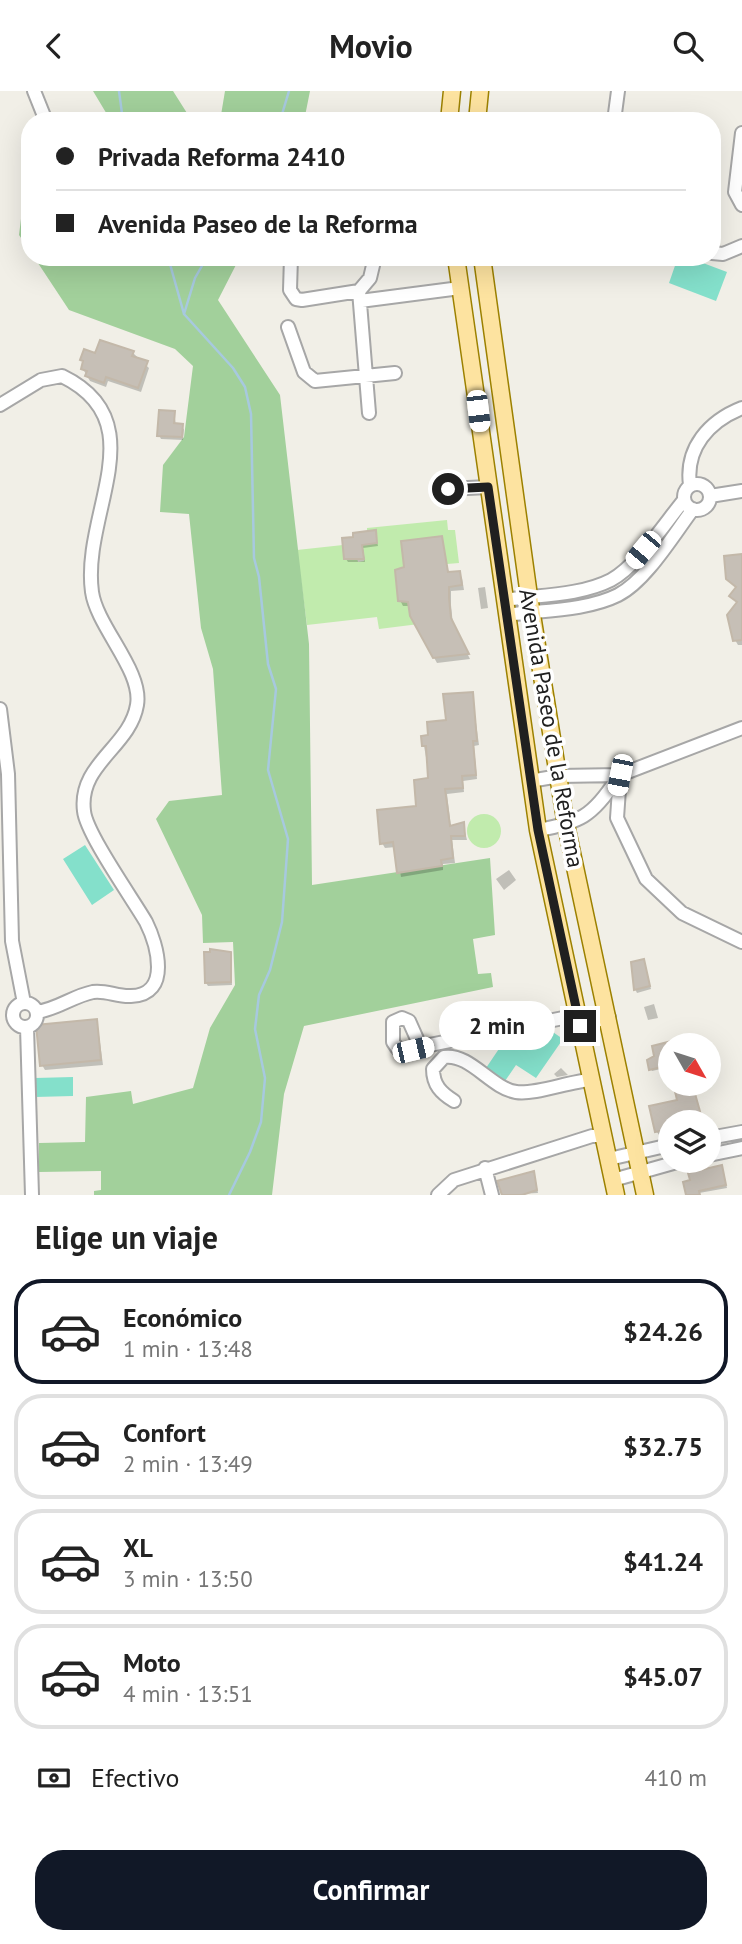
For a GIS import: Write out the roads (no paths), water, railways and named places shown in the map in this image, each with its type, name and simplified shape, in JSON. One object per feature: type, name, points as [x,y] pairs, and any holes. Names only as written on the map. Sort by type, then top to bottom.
[{"type":"main road","points":[[450,112],[452,91]]},
{"type":"main road","points":[[478,112],[480,91]]},
{"type":"main road","name":"Avenida Paseo de la Reforma","points":[[457,266],[538,830],[615,1187]]},
{"type":"main road","name":"Avenida Paseo de la Reforma","points":[[483,266],[530,604],[566,825],[645,1195]]},
{"type":"main road","points":[[478,411],[503,407]]},
{"type":"street","points":[[34,91],[42,112]]},
{"type":"street","points":[[615,112],[618,91]]},
{"type":"street","points":[[742,133],[735,192],[742,205]]},
{"type":"street","points":[[721,254],[742,246]]},
{"type":"street","points":[[291,266],[290,290],[296,299],[460,288]]},
{"type":"street","points":[[369,413],[359,296],[370,278],[373,266]]},
{"type":"street","points":[[288,327],[309,378],[322,382],[395,373]]},
{"type":"street","points":[[0,405],[41,380],[62,376],[93,398],[107,414],[112,432],[94,541],[93,595],[133,678],[137,705],[124,733],[88,779],[83,796],[84,814],[92,836],[150,929],[159,963],[155,982],[141,995],[121,996],[97,991],[37,1012]]},
{"type":"street","points":[[689,504],[684,493],[690,485],[692,456],[701,437],[726,414],[742,408]]},
{"type":"street","points":[[690,485],[700,484],[710,496]]},
{"type":"street","points":[[448,489],[488,487]]},
{"type":"street","points":[[710,496],[742,491]]},
{"type":"street","points":[[689,504],[706,506],[710,496]]},
{"type":"street","points":[[505,607],[601,602],[621,594],[639,579],[689,504]]},
{"type":"street","points":[[0,709],[8,774],[12,941],[24,1003]]},
{"type":"street","points":[[530,781],[559,776],[620,775],[742,728]]},
{"type":"street","points":[[538,830],[566,825],[597,807],[620,775]]},
{"type":"street","points":[[620,775],[616,793],[617,818],[646,879],[682,913],[742,942]]},
{"type":"street","points":[[24,1003],[34,1006],[37,1012],[35,1022],[27,1027],[17,1025],[13,1016],[15,1007],[24,1003]]},
{"type":"street","points":[[417,1039],[409,1021],[402,1018],[393,1022],[393,1042],[397,1048],[405,1050],[609,1017]]},
{"type":"street","points":[[27,1027],[32,1195]]},
{"type":"street","points":[[454,1101],[437,1088],[433,1079],[433,1069],[444,1057],[459,1059],[506,1089],[520,1093],[591,1080]]},
{"type":"street","points":[[721,1136],[742,1132]]},
{"type":"street","points":[[438,1195],[454,1179],[603,1136]]},
{"type":"street","points":[[608,1160],[658,1147]]},
{"type":"street","points":[[721,1152],[742,1147]]},
{"type":"street","points":[[615,1187],[640,1170],[658,1166]]},
{"type":"street","points":[[485,1168],[492,1195]]},
{"type":"waterway","points":[[119,91],[122,112]]},
{"type":"waterway","points":[[283,112],[289,91]]},
{"type":"waterway","points":[[171,266],[184,314],[233,368],[245,387],[251,414],[254,558],[259,577],[268,664],[276,689],[268,770],[288,839],[282,922],[270,970],[259,995],[255,1029],[265,1078],[261,1122],[229,1195]]},
{"type":"waterway","points":[[184,314],[195,278],[202,266]]}]
